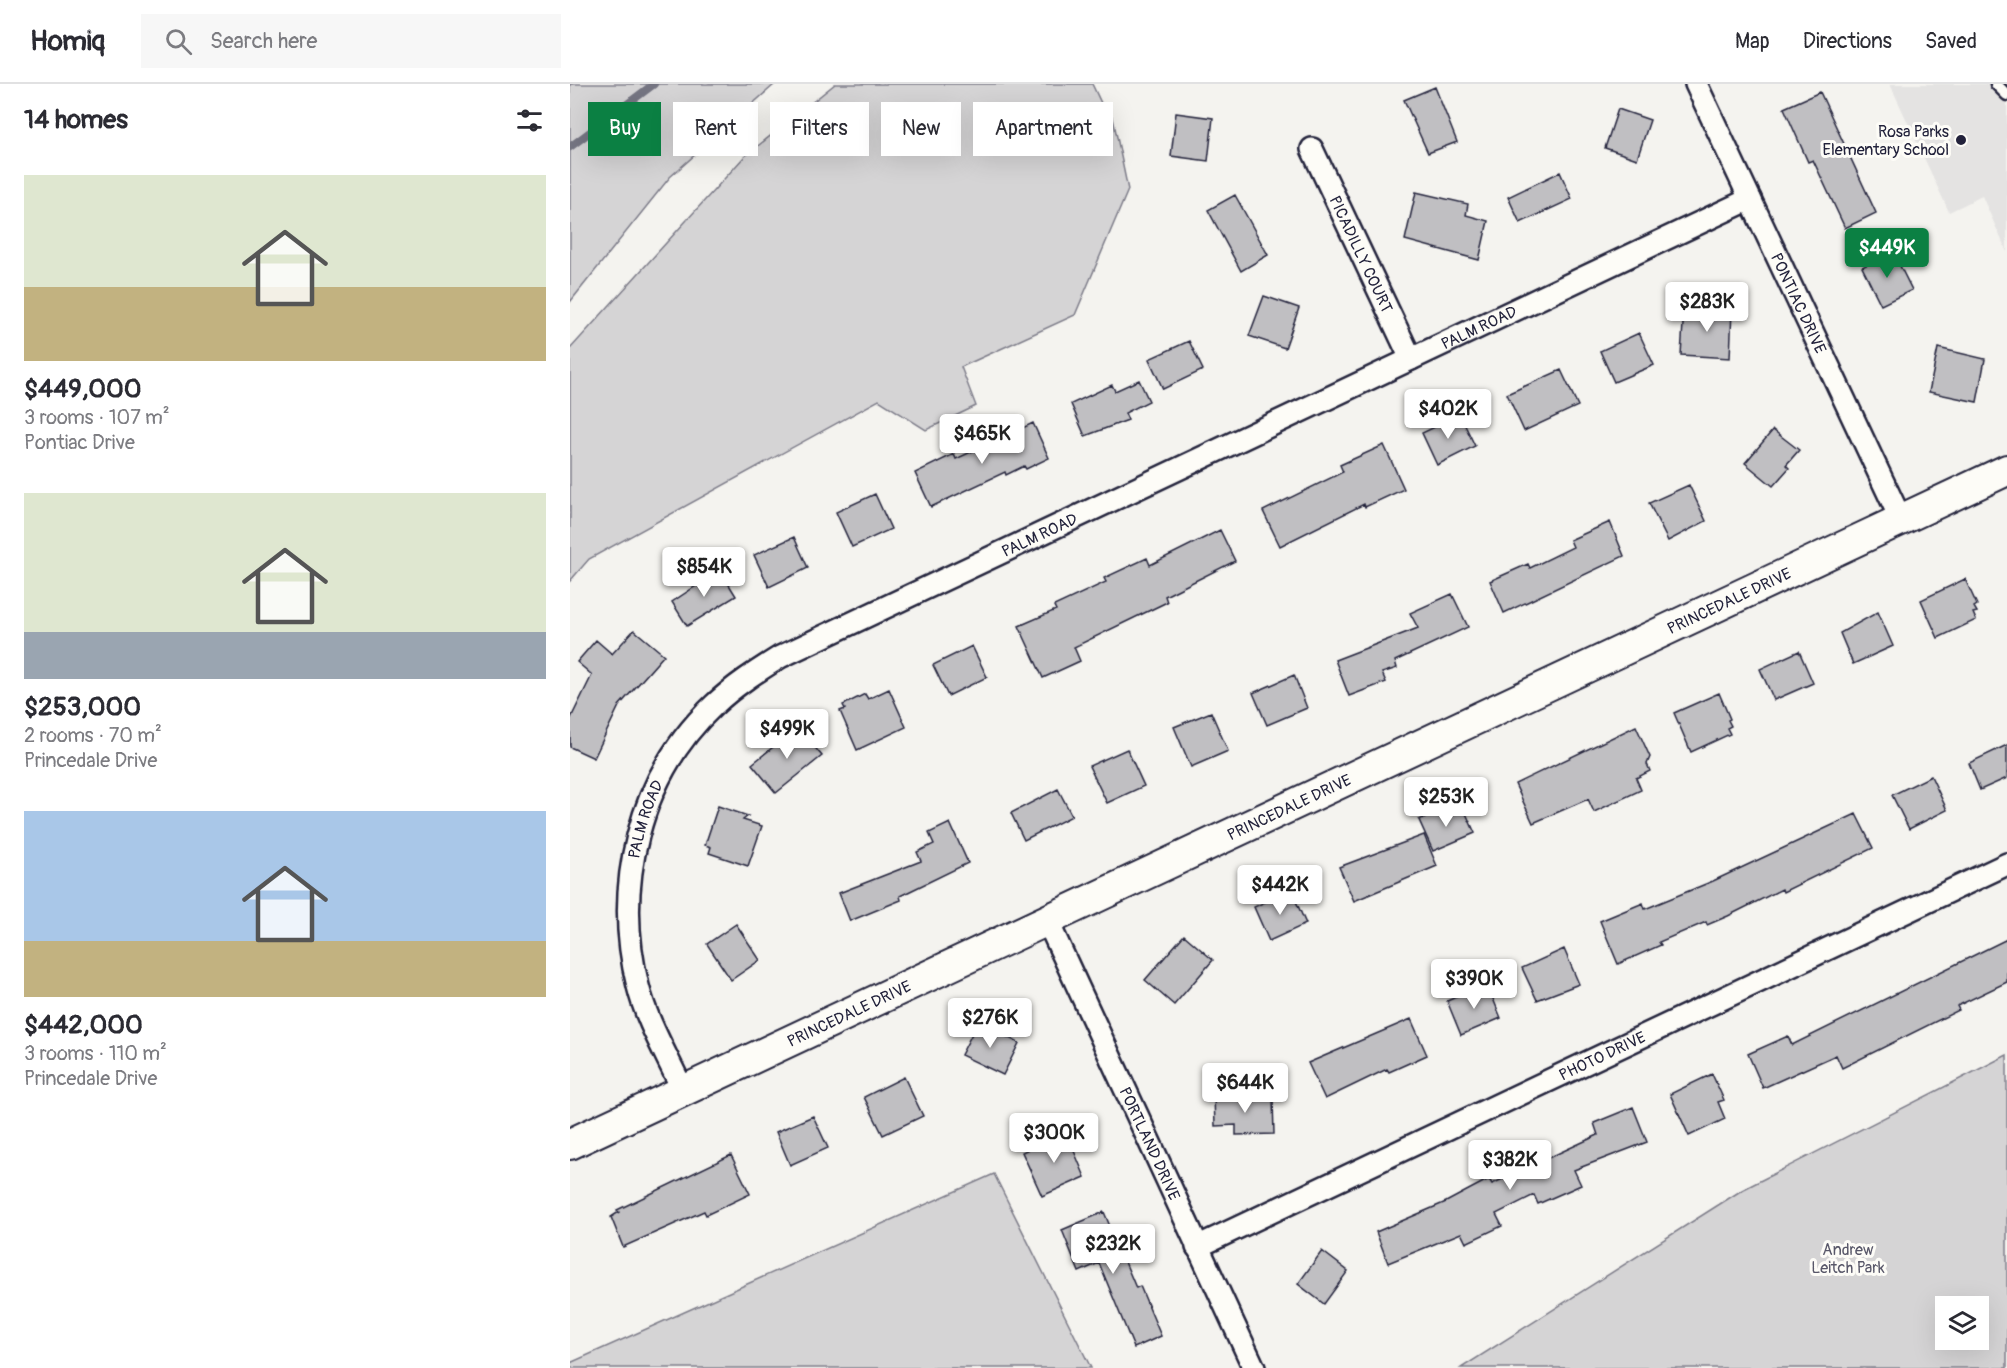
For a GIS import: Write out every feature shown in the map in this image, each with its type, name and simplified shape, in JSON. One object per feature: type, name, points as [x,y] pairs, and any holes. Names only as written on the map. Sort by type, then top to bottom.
[{"type":"street","name":"PONTIAC DRIVE","points":[[1696,84],[1901,520]]},
{"type":"street","name":"PICADILLY COURT","points":[[1312,149],[1411,359]]},
{"type":"street","name":"PALM ROAD","points":[[683,1091],[646,1011],[638,987],[630,947],[628,906],[632,865],[641,825],[652,794],[672,757],[713,706],[744,679],[780,657],[1750,199]]},
{"type":"street","name":"PRINCEDALE DRIVE","points":[[570,1144],[2007,470]]},
{"type":"street","name":"PHOTO DRIVE","points":[[1197,1247],[2007,864]]},
{"type":"street","name":"PORTLAND DRIVE","points":[[1047,920],[1254,1368]]},
{"type":"lane","points":[[1996,84],[2007,95]]},
{"type":"shaded area","name":"Rosa Parks Elementary School","points":[[1890,84],[2007,84],[2007,252],[1982,196],[1949,212]]},
{"type":"green space","points":[[570,84],[775,84],[755,102],[673,102],[673,156],[694,156],[670,177],[570,302]]},
{"type":"green space","points":[[835,84],[1092,84],[1101,102],[973,102],[973,156],[1113,156],[1113,118],[1128,190],[1075,315],[961,367],[976,406],[926,430],[879,400],[589,559],[570,581],[570,349],[744,157],[758,156],[758,146],[770,136],[770,156],[869,156],[869,102],[813,102]]},
{"type":"green space","name":"Andrew Leitch Park","points":[[2007,1055],[2007,1368],[1461,1368],[1742,1190]]},
{"type":"green space","points":[[994,1174],[1091,1368],[570,1368],[570,1363]]},
{"type":"building","points":[[1435,87],[1457,142],[1428,153],[1404,100]]},
{"type":"building","points":[[1820,92],[1876,213],[1845,228],[1813,160],[1808,162],[1784,108]]},
{"type":"building","points":[[1618,109],[1650,120],[1637,159],[1605,148]]},
{"type":"building","points":[[1176,113],[1213,118],[1208,161],[1171,156]]},
{"type":"building","points":[[1560,172],[1572,199],[1520,223],[1508,197]]},
{"type":"building","points":[[1416,192],[1468,204],[1466,215],[1488,221],[1479,260],[1405,240]]},
{"type":"building","points":[[1235,195],[1268,255],[1241,271],[1208,210]]},
{"type":"building","points":[[1893,252],[1912,290],[1881,305],[1862,267]]},
{"type":"building","points":[[1264,296],[1299,308],[1285,348],[1249,336]]},
{"type":"building","points":[[1684,308],[1732,310],[1730,358],[1681,355]]},
{"type":"building","points":[[1639,333],[1654,365],[1614,382],[1600,351]]},
{"type":"building","points":[[1189,341],[1203,370],[1163,389],[1149,359]]},
{"type":"building","points":[[1938,348],[1985,359],[1977,402],[1929,392]]},
{"type":"building","points":[[1561,370],[1578,406],[1524,431],[1507,394]]},
{"type":"building","points":[[1139,380],[1149,401],[1125,413],[1128,420],[1085,436],[1071,404],[1112,385],[1115,391]]},
{"type":"building","points":[[1460,415],[1475,446],[1437,465],[1422,433]]},
{"type":"building","points":[[1033,423],[1049,458],[1026,469],[1024,466],[1006,475],[1005,472],[931,507],[915,473],[954,454],[956,459]]},
{"type":"building","points":[[1773,430],[1799,450],[1786,465],[1789,468],[1773,486],[1745,463]]},
{"type":"building","points":[[1384,445],[1404,489],[1365,507],[1364,504],[1280,546],[1263,511],[1343,472],[1340,465]]},
{"type":"building","points":[[1689,485],[1706,521],[1668,541],[1649,503]]},
{"type":"building","points":[[875,494],[891,529],[852,547],[836,512]]},
{"type":"building","points":[[1610,522],[1624,556],[1504,613],[1490,581],[1528,564],[1530,568],[1573,547],[1570,540]]},
{"type":"building","points":[[1220,530],[1235,561],[1165,596],[1167,602],[1074,647],[1080,661],[1043,678],[1019,626],[1056,610],[1054,606],[1106,582],[1104,578],[1147,558],[1150,565]]},
{"type":"building","points":[[794,537],[808,568],[769,587],[754,555]]},
{"type":"building","points":[[720,570],[736,596],[687,626],[672,602]]},
{"type":"building","points":[[1965,579],[1977,605],[1974,607],[1977,612],[1973,613],[1976,620],[1938,638],[1921,600]]},
{"type":"building","points":[[1452,594],[1468,627],[1395,661],[1397,668],[1382,673],[1386,682],[1349,696],[1335,660],[1418,628],[1410,613]]},
{"type":"building","points":[[1878,612],[1893,646],[1853,664],[1840,633]]},
{"type":"building","points":[[634,630],[664,655],[619,706],[594,758],[570,747],[570,720],[592,675],[577,662],[596,640],[612,654]]},
{"type":"building","points":[[972,646],[987,677],[948,696],[933,665]]},
{"type":"building","points":[[1799,651],[1813,683],[1774,700],[1760,669]]},
{"type":"building","points":[[1294,675],[1307,708],[1267,725],[1253,693]]},
{"type":"building","points":[[889,689],[906,727],[857,750],[840,711],[845,709],[843,705],[865,694],[868,699]]},
{"type":"building","points":[[1719,693],[1730,719],[1728,720],[1731,726],[1727,728],[1730,734],[1691,752],[1674,713]]},
{"type":"building","points":[[1211,712],[1228,751],[1191,767],[1174,727]]},
{"type":"building","points":[[1636,726],[1650,757],[1647,764],[1650,771],[1636,778],[1641,790],[1594,812],[1588,799],[1533,823],[1515,784]]},
{"type":"building","points":[[798,727],[822,756],[776,793],[752,764]]},
{"type":"building","points":[[2007,745],[2007,778],[1980,790],[1969,763]]},
{"type":"building","points":[[1127,749],[1144,786],[1107,803],[1089,766]]},
{"type":"building","points":[[1931,776],[1947,810],[1909,829],[1892,795]]},
{"type":"building","points":[[1058,789],[1072,816],[1024,840],[1011,813]]},
{"type":"building","points":[[718,806],[748,816],[743,820],[762,826],[748,866],[709,853],[711,847],[705,845]]},
{"type":"building","points":[[1444,808],[1448,816],[1464,809],[1475,833],[1433,851],[1419,820]]},
{"type":"building","points":[[1856,814],[1873,848],[1783,892],[1782,889],[1728,916],[1707,925],[1706,922],[1659,942],[1661,945],[1618,964],[1600,921],[1643,903],[1645,909],[1713,881]]},
{"type":"building","points":[[950,823],[968,863],[900,896],[901,900],[850,921],[839,893],[921,861],[917,852],[934,844],[929,833]]},
{"type":"building","points":[[1424,835],[1437,866],[1354,901],[1339,867]]},
{"type":"building","points":[[1291,890],[1306,924],[1269,941],[1254,907]]},
{"type":"building","points":[[736,924],[760,960],[731,980],[707,944]]},
{"type":"building","points":[[1184,935],[1213,960],[1174,1005],[1145,980]]},
{"type":"building","points":[[2007,939],[2007,982],[1957,1006],[1959,1010],[1842,1068],[1836,1055],[1763,1088],[1748,1054],[1788,1036],[1792,1045]]},
{"type":"building","points":[[1564,949],[1579,984],[1537,1000],[1522,968]]},
{"type":"building","points":[[1487,984],[1501,1018],[1461,1035],[1447,1001]]},
{"type":"building","points":[[1411,1019],[1427,1055],[1389,1072],[1387,1069],[1325,1099],[1308,1063]]},
{"type":"building","points":[[978,1022],[1019,1043],[1003,1075],[961,1055]]},
{"type":"building","points":[[1712,1074],[1724,1100],[1718,1102],[1725,1119],[1689,1136],[1670,1094]]},
{"type":"building","points":[[904,1077],[923,1116],[883,1135],[864,1097]]},
{"type":"building","points":[[1257,1094],[1257,1100],[1273,1099],[1274,1134],[1236,1135],[1236,1125],[1215,1126],[1214,1095]]},
{"type":"building","points":[[1633,1107],[1647,1142],[1574,1170],[1581,1185],[1538,1204],[1534,1195],[1496,1214],[1502,1226],[1466,1243],[1461,1233],[1388,1263],[1376,1232],[1446,1202],[1489,1179],[1492,1184],[1598,1135],[1594,1123]]},
{"type":"building","points":[[813,1116],[828,1148],[790,1165],[776,1132]]},
{"type":"building","points":[[1066,1132],[1085,1177],[1042,1196],[1022,1152]]},
{"type":"building","points":[[731,1155],[750,1194],[706,1215],[704,1211],[623,1247],[611,1217],[619,1212],[617,1210]]},
{"type":"building","points":[[1104,1212],[1136,1288],[1140,1286],[1161,1336],[1134,1348],[1099,1263],[1079,1272],[1062,1230]]},
{"type":"building","points":[[1322,1251],[1348,1271],[1324,1304],[1298,1284]]},
{"type":"waterway","points":[[570,147],[654,84]]},
{"type":"place","name":"Rosa Parks Elementary School","points":[[1961,140]]}]
